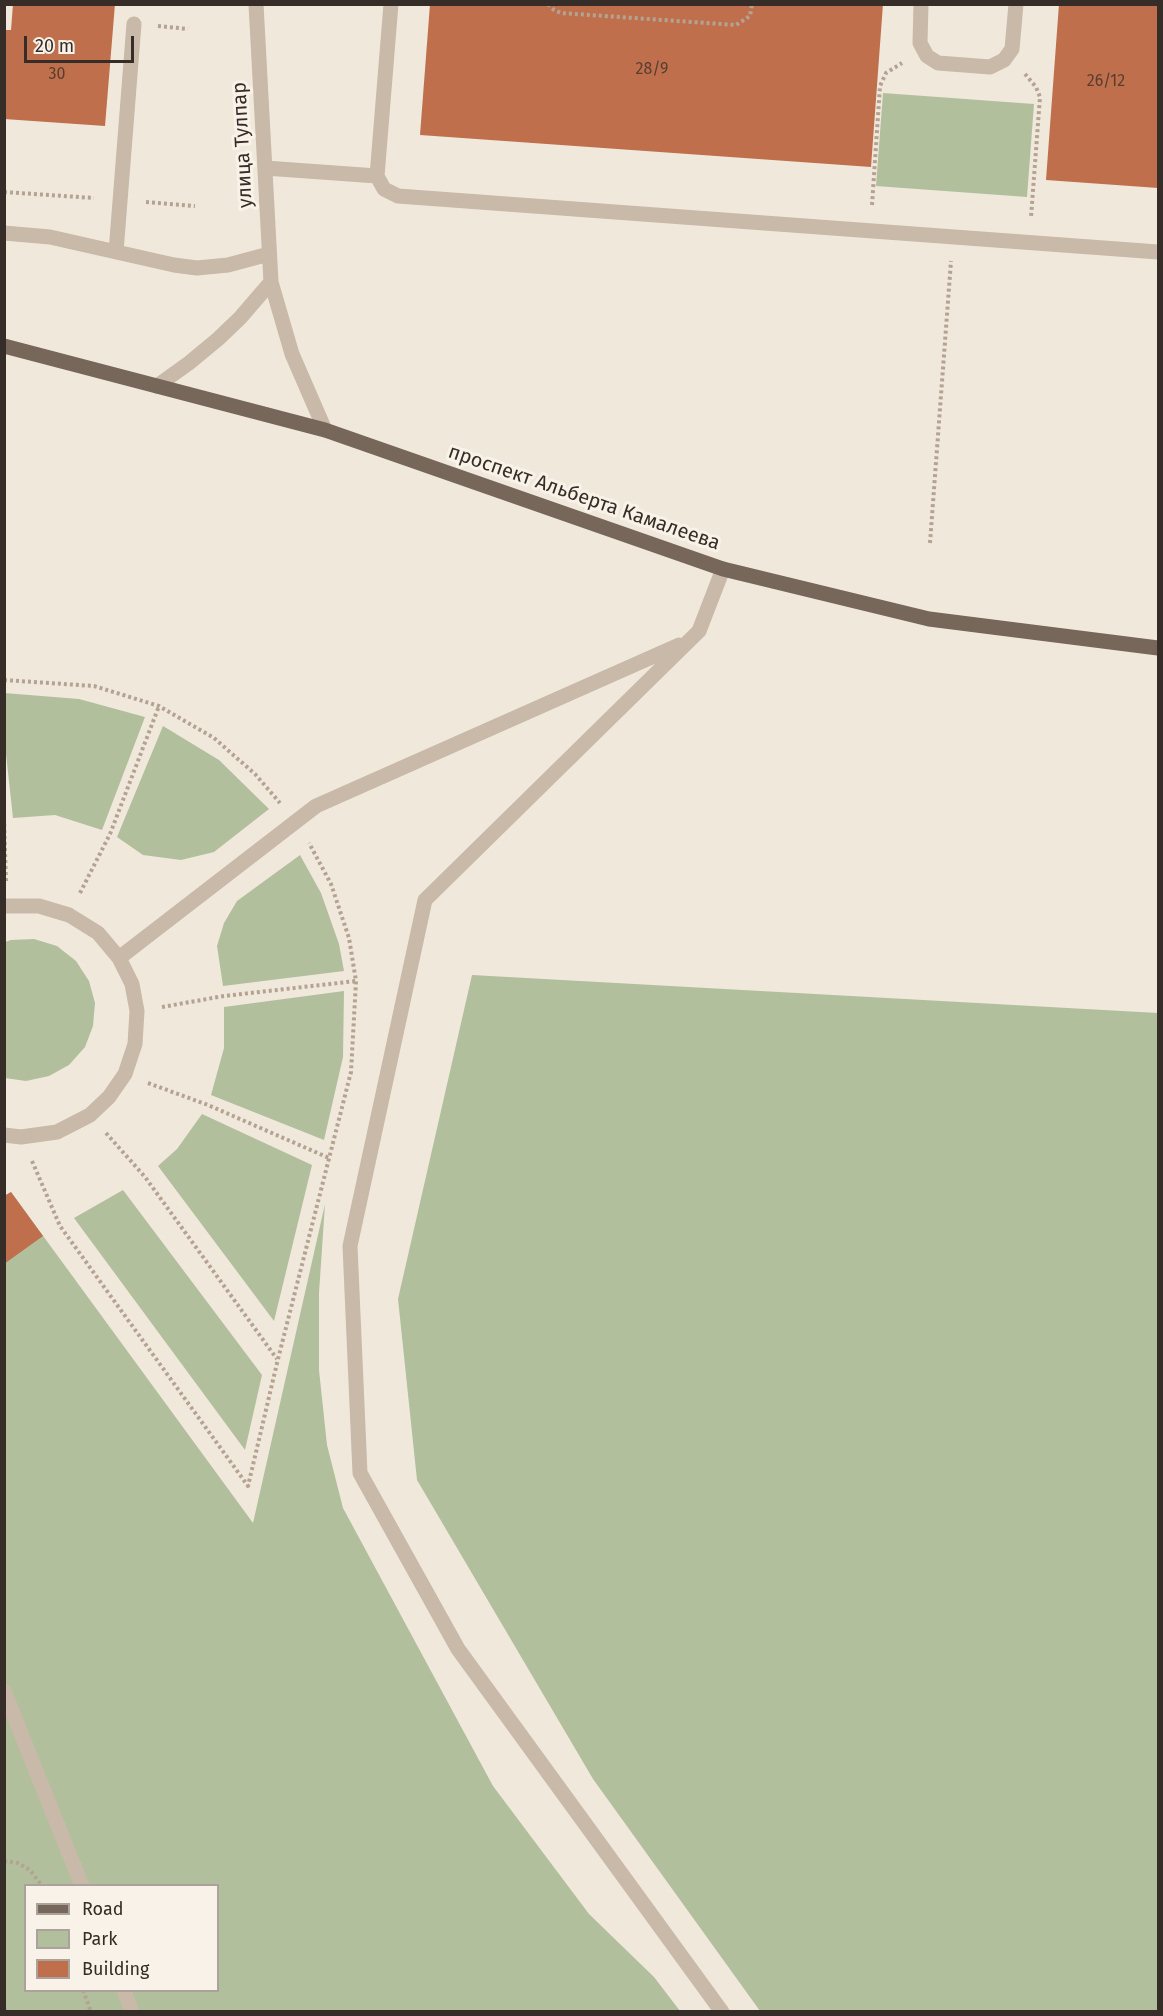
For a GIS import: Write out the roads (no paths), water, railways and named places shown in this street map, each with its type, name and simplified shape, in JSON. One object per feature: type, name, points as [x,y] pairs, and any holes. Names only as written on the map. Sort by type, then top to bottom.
[{"type":"main road","name":"проспект Альберта Камалеева","points":[[4,346],[325,430],[723,569],[929,619],[1158,648]]},
{"type":"street","name":"улица Тулпар","points":[[256,4],[271,282],[292,354],[325,430]]},
{"type":"street","points":[[391,4],[377,176],[384,189],[398,196],[1158,252]]},
{"type":"street","points":[[921,4],[919,34],[927,56],[938,63],[990,67],[1000,63],[1008,55],[1014,41],[1016,4]]},
{"type":"street","points":[[116,252],[134,24]]},
{"type":"street","points":[[265,168],[377,176]]},
{"type":"street","points":[[4,233],[50,237],[196,268],[228,265],[269,254]]},
{"type":"street","points":[[157,386],[218,339],[240,318],[271,282]]},
{"type":"street","points":[[722,2012],[458,1649],[360,1473],[350,1246],[425,900],[699,632],[723,569]]},
{"type":"street","points":[[119,958],[316,806],[687,642]]},
{"type":"street","points":[[4,1135],[21,1137],[57,1132],[90,1115],[110,1097],[125,1074],[135,1044],[137,1011],[132,984],[119,958],[98,933],[69,915],[39,906],[6,906]]},
{"type":"street","points":[[4,1691],[81,1884]]},
{"type":"street","points":[[125,1992],[132,2012]]}]
